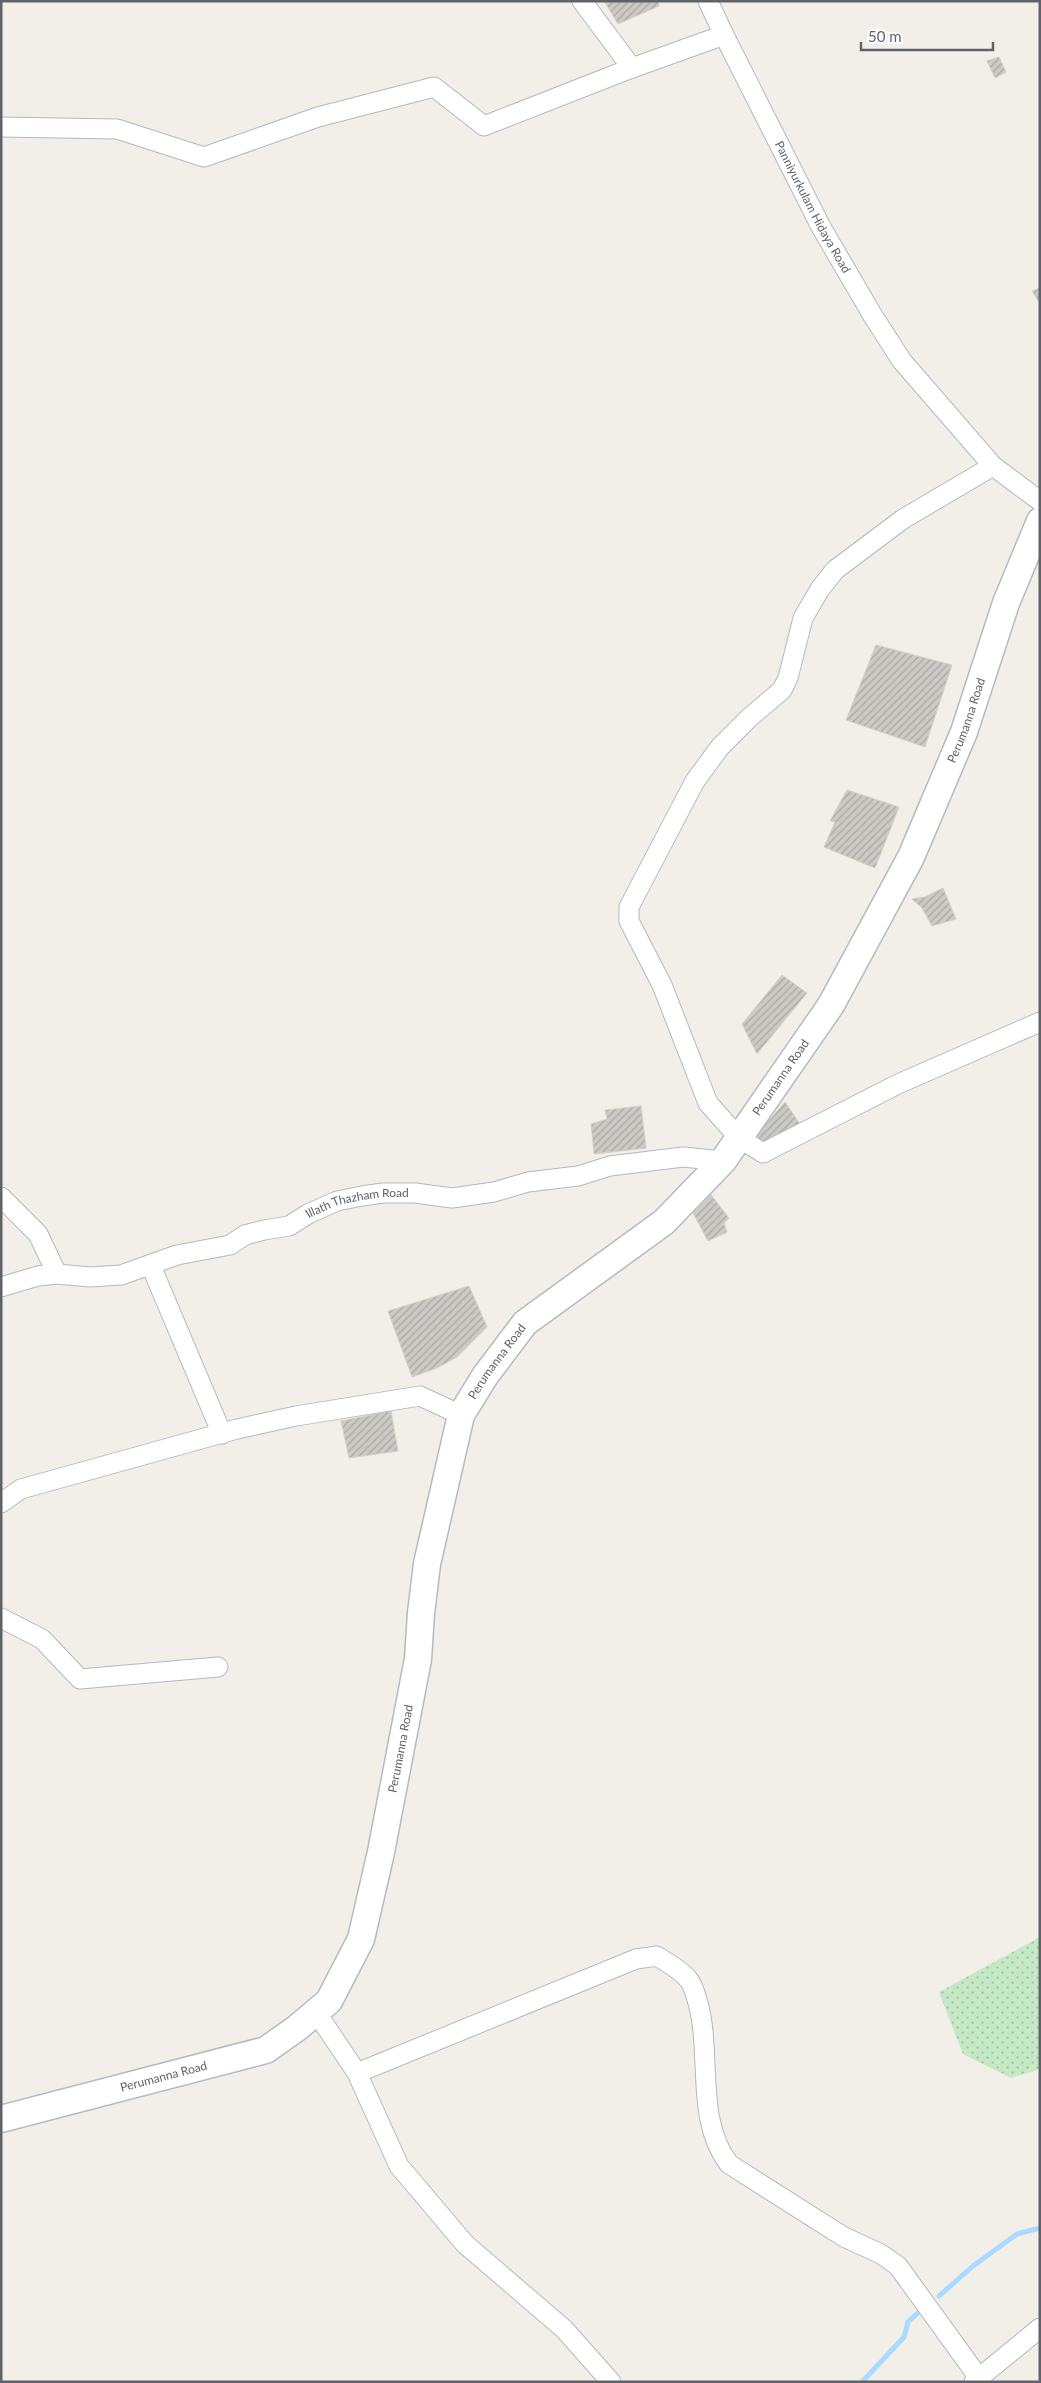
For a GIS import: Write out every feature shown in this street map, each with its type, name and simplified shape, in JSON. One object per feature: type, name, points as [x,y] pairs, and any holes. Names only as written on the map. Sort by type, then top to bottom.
[{"type":"main road","name":"Perumanna Road","points":[[1,2119],[266,2050],[329,2001],[361,1939],[381,1852],[418,1659],[427,1564],[461,1415],[485,1376],[525,1323],[650,1234],[723,1161],[831,1005],[910,857],[964,732],[1006,603],[1040,521]]},
{"type":"street","points":[[582,1],[632,68]]},
{"type":"street","name":"Panniyurkulam Hidaya Road","points":[[708,1],[821,227],[873,316],[902,361],[994,466],[1040,501]]},
{"type":"street","points":[[1,127],[117,129],[204,157],[318,118],[434,87],[484,126],[724,34]]},
{"type":"street","points":[[994,466],[903,519],[835,570],[820,589],[803,618],[788,678],[782,690],[749,718],[720,748],[695,781],[629,906],[629,921],[662,985],[702,1093],[708,1103],[739,1138],[762,1153],[898,1084],[1040,1022]]},
{"type":"street","name":"Illath Thazham Road","points":[[1,1287],[38,1276],[57,1274],[90,1277],[120,1275],[177,1256],[230,1245],[245,1236],[264,1230],[289,1226],[308,1214],[337,1201],[362,1196],[416,1193],[452,1198],[494,1192],[528,1182],[578,1176],[610,1166],[683,1156],[723,1161]]},
{"type":"street","points":[[1,1197],[38,1234],[57,1274]]},
{"type":"street","points":[[151,1266],[222,1434]]},
{"type":"street","points":[[1,1502],[21,1489],[222,1434],[296,1416],[420,1396],[461,1415]]},
{"type":"street","points":[[1,1618],[42,1639],[80,1679],[218,1667]]},
{"type":"street","points":[[356,2073],[636,1959],[657,1956],[689,1980],[697,1998],[704,2023],[709,2114],[718,2149],[729,2164],[844,2237],[881,2254],[898,2266],[977,2380],[1040,2328]]},
{"type":"street","points":[[316,2012],[356,2073],[399,2166],[465,2244],[564,2329],[611,2382]]},
{"type":"green space","points":[[1040,1937],[1040,2069],[1011,2078],[963,2054],[939,1992]]},
{"type":"building","points":[[604,1],[658,1],[659,6],[618,24]]},
{"type":"building","points":[[999,57],[1006,72],[995,78],[987,61]]},
{"type":"building","points":[[1040,288],[1040,304],[1032,291]]},
{"type":"building","points":[[876,645],[952,665],[925,747],[846,720]]},
{"type":"building","points":[[847,790],[899,807],[875,868],[824,847],[835,822],[830,821]]},
{"type":"building","points":[[943,888],[956,919],[932,926],[922,908],[912,899],[925,897]]},
{"type":"building","points":[[782,975],[807,993],[757,1054],[742,1024]]},
{"type":"building","points":[[785,1102],[804,1130],[760,1148],[758,1133]]},
{"type":"building","points":[[641,1106],[646,1148],[594,1154],[591,1124],[607,1119],[605,1110]]},
{"type":"building","points":[[711,1195],[729,1218],[724,1223],[727,1232],[708,1241],[693,1213]]},
{"type":"building","points":[[469,1286],[487,1327],[457,1357],[437,1368],[412,1377],[388,1311]]},
{"type":"building","points":[[391,1411],[398,1451],[349,1458],[341,1421]]},
{"type":"waterway","points":[[939,2296],[973,2266],[1017,2234],[1040,2228]]},
{"type":"waterway","points":[[862,2382],[904,2337],[908,2322],[920,2311]]}]
